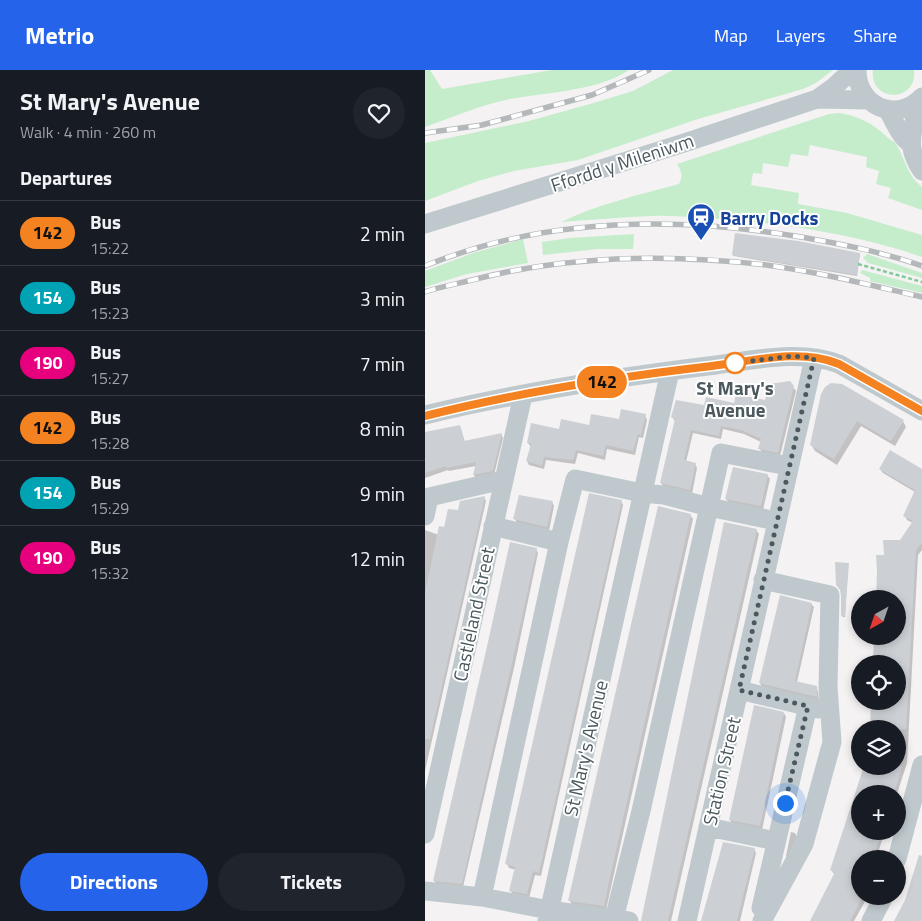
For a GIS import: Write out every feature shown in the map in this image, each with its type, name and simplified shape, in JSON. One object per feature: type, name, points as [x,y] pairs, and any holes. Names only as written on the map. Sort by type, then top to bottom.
[{"type":"street","name":"Ffordd y Mileniwm","points":[[425,224],[681,144],[817,98],[834,87],[851,70]]},
{"type":"street","points":[[857,70],[858,82],[862,92],[877,106],[887,109],[903,109],[919,100]]},
{"type":"street","name":"Ffordd y Mileniwm","points":[[817,98],[869,100]]},
{"type":"street","points":[[919,100],[910,143],[913,155],[922,171]]},
{"type":"street","points":[[887,109],[903,139],[910,143]]},
{"type":"street","points":[[425,416],[481,402],[670,371],[793,356],[825,359],[854,372],[922,411]]},
{"type":"street","name":"Station Street","points":[[687,921],[788,466],[814,358]]},
{"type":"street","name":"St Mary's Avenue","points":[[548,915],[670,371]]},
{"type":"street","name":"Castleland Street","points":[[425,834],[523,395]]},
{"type":"street","points":[[425,891],[482,897],[548,915],[622,920],[643,802],[721,453],[788,466]]},
{"type":"street","points":[[482,897],[559,542],[575,479],[642,493],[664,495],[709,507],[776,521]]},
{"type":"street","points":[[425,516],[427,497],[503,480]]},
{"type":"street","points":[[493,526],[559,542]]},
{"type":"street","points":[[762,921],[804,844],[832,742],[828,687],[830,595],[763,580]]},
{"type":"street","points":[[739,690],[830,712]]},
{"type":"street","points":[[757,921],[764,898],[808,706]]},
{"type":"street","points":[[899,850],[922,765]]},
{"type":"street","points":[[708,827],[776,841]]},
{"type":"street","points":[[871,921],[879,905]]},
{"type":"path","points":[[859,264],[922,282]]},
{"type":"green space","points":[[425,70],[430,70],[442,89],[552,70],[629,70],[603,82],[572,90],[510,99],[425,127]]},
{"type":"green space","points":[[673,70],[833,70],[816,83],[803,89],[698,119],[578,160],[514,171],[478,181],[425,201],[425,143],[529,121],[590,104],[633,91]]},
{"type":"green space","points":[[873,70],[914,70],[913,81],[909,89],[902,93],[893,95],[885,93],[878,89],[874,81]]},
{"type":"green space","points":[[839,113],[865,121],[895,143],[909,172],[922,187],[922,210],[888,198],[891,188],[876,184],[879,171],[866,167],[867,157],[810,145],[808,156],[791,154],[788,167],[763,163],[762,174],[753,173],[751,185],[799,193],[798,204],[847,213],[922,235],[922,257],[873,242],[797,227],[746,221],[661,216],[561,222],[604,205],[679,184],[681,174],[677,164],[829,114]]},
{"type":"green space","points":[[634,234],[633,249],[598,249],[543,255],[542,242],[570,238]]},
{"type":"green space","points":[[523,239],[528,263],[467,274],[425,287],[425,271],[473,253]]},
{"type":"green space","points":[[867,254],[922,273],[922,278],[868,263],[863,258]]},
{"type":"green space","points":[[862,270],[922,286],[922,293],[870,281],[870,278],[860,273]]},
{"type":"building","points":[[735,233],[798,241],[860,253],[857,275],[732,255]]},
{"type":"building","points":[[790,381],[794,386],[778,453],[758,449],[761,439],[741,430],[721,426],[719,436],[691,430],[684,460],[696,463],[690,490],[660,483],[675,419],[671,417],[676,400],[704,405],[706,397],[734,403],[736,394],[765,400],[769,384]]},
{"type":"building","points":[[831,383],[842,384],[904,420],[891,441],[857,421],[834,459],[810,445],[821,394],[825,387]]},
{"type":"building","points":[[621,409],[646,414],[641,435],[638,434],[633,451],[606,445],[603,456],[576,450],[573,460],[544,457],[542,466],[526,461],[531,444],[527,443],[531,423],[559,429],[561,419],[589,425],[591,414],[619,419]]},
{"type":"building","points":[[460,425],[464,441],[502,433],[493,471],[473,475],[476,462],[446,468],[446,466],[425,473],[425,432]]},
{"type":"building","points":[[890,450],[922,469],[922,543],[916,550],[906,729],[906,720],[870,720],[871,710],[906,710],[906,655],[873,655],[874,645],[906,645],[906,590],[876,590],[876,555],[884,555],[883,540],[900,540],[913,521],[903,516],[915,490],[879,469]]},
{"type":"building","points":[[733,467],[768,474],[761,506],[725,499]]},
{"type":"building","points":[[589,493],[622,500],[539,873],[533,871],[527,894],[509,891],[515,867],[505,864]]},
{"type":"building","points":[[519,495],[553,501],[547,527],[513,519]]},
{"type":"building","points":[[485,496],[430,739],[425,739],[425,593],[439,526],[444,527],[448,509],[458,510],[460,501]]},
{"type":"building","points":[[658,506],[691,514],[604,906],[568,901]]},
{"type":"building","points":[[724,522],[757,529],[668,921],[641,921]]},
{"type":"building","points":[[510,542],[537,548],[462,884],[433,881],[488,642]]},
{"type":"building","points":[[835,562],[849,563],[845,616],[841,616],[841,595],[836,585]]},
{"type":"building","points":[[780,595],[812,603],[795,681],[817,686],[817,697],[759,683]]},
{"type":"building","points":[[754,705],[784,712],[760,826],[729,820]]},
{"type":"building","points":[[861,775],[899,775],[897,785],[858,785]]},
{"type":"building","points":[[851,806],[851,840],[879,840],[876,850],[851,850],[851,905],[858,905],[850,921],[810,921],[835,872],[830,870]]},
{"type":"building","points":[[723,842],[755,848],[737,921],[701,921]]},
{"type":"building","points":[[919,855],[922,856],[922,921],[894,921],[902,905],[906,905],[906,897]]},
{"type":"railway","points":[[425,133],[482,125],[592,95],[649,70]]},
{"type":"railway","points":[[425,266],[470,250],[516,238],[610,225],[658,224],[754,230],[801,237],[877,253],[922,266]]},
{"type":"railway","points":[[425,292],[515,270],[587,261],[659,258],[730,261],[766,265],[805,271],[922,297]]},
{"type":"bus line","name":"142","points":[[425,416],[481,402],[670,371],[793,356],[825,359],[839,364],[922,411]]},
{"type":"place","name":"Barry Docks","points":[[701,241]]},
{"type":"place","name":"St Mary's Avenue","points":[[735,363]]},
{"type":"route","points":[[735,363],[793,356],[814,358],[788,466],[739,690],[808,706],[785,803]]}]
